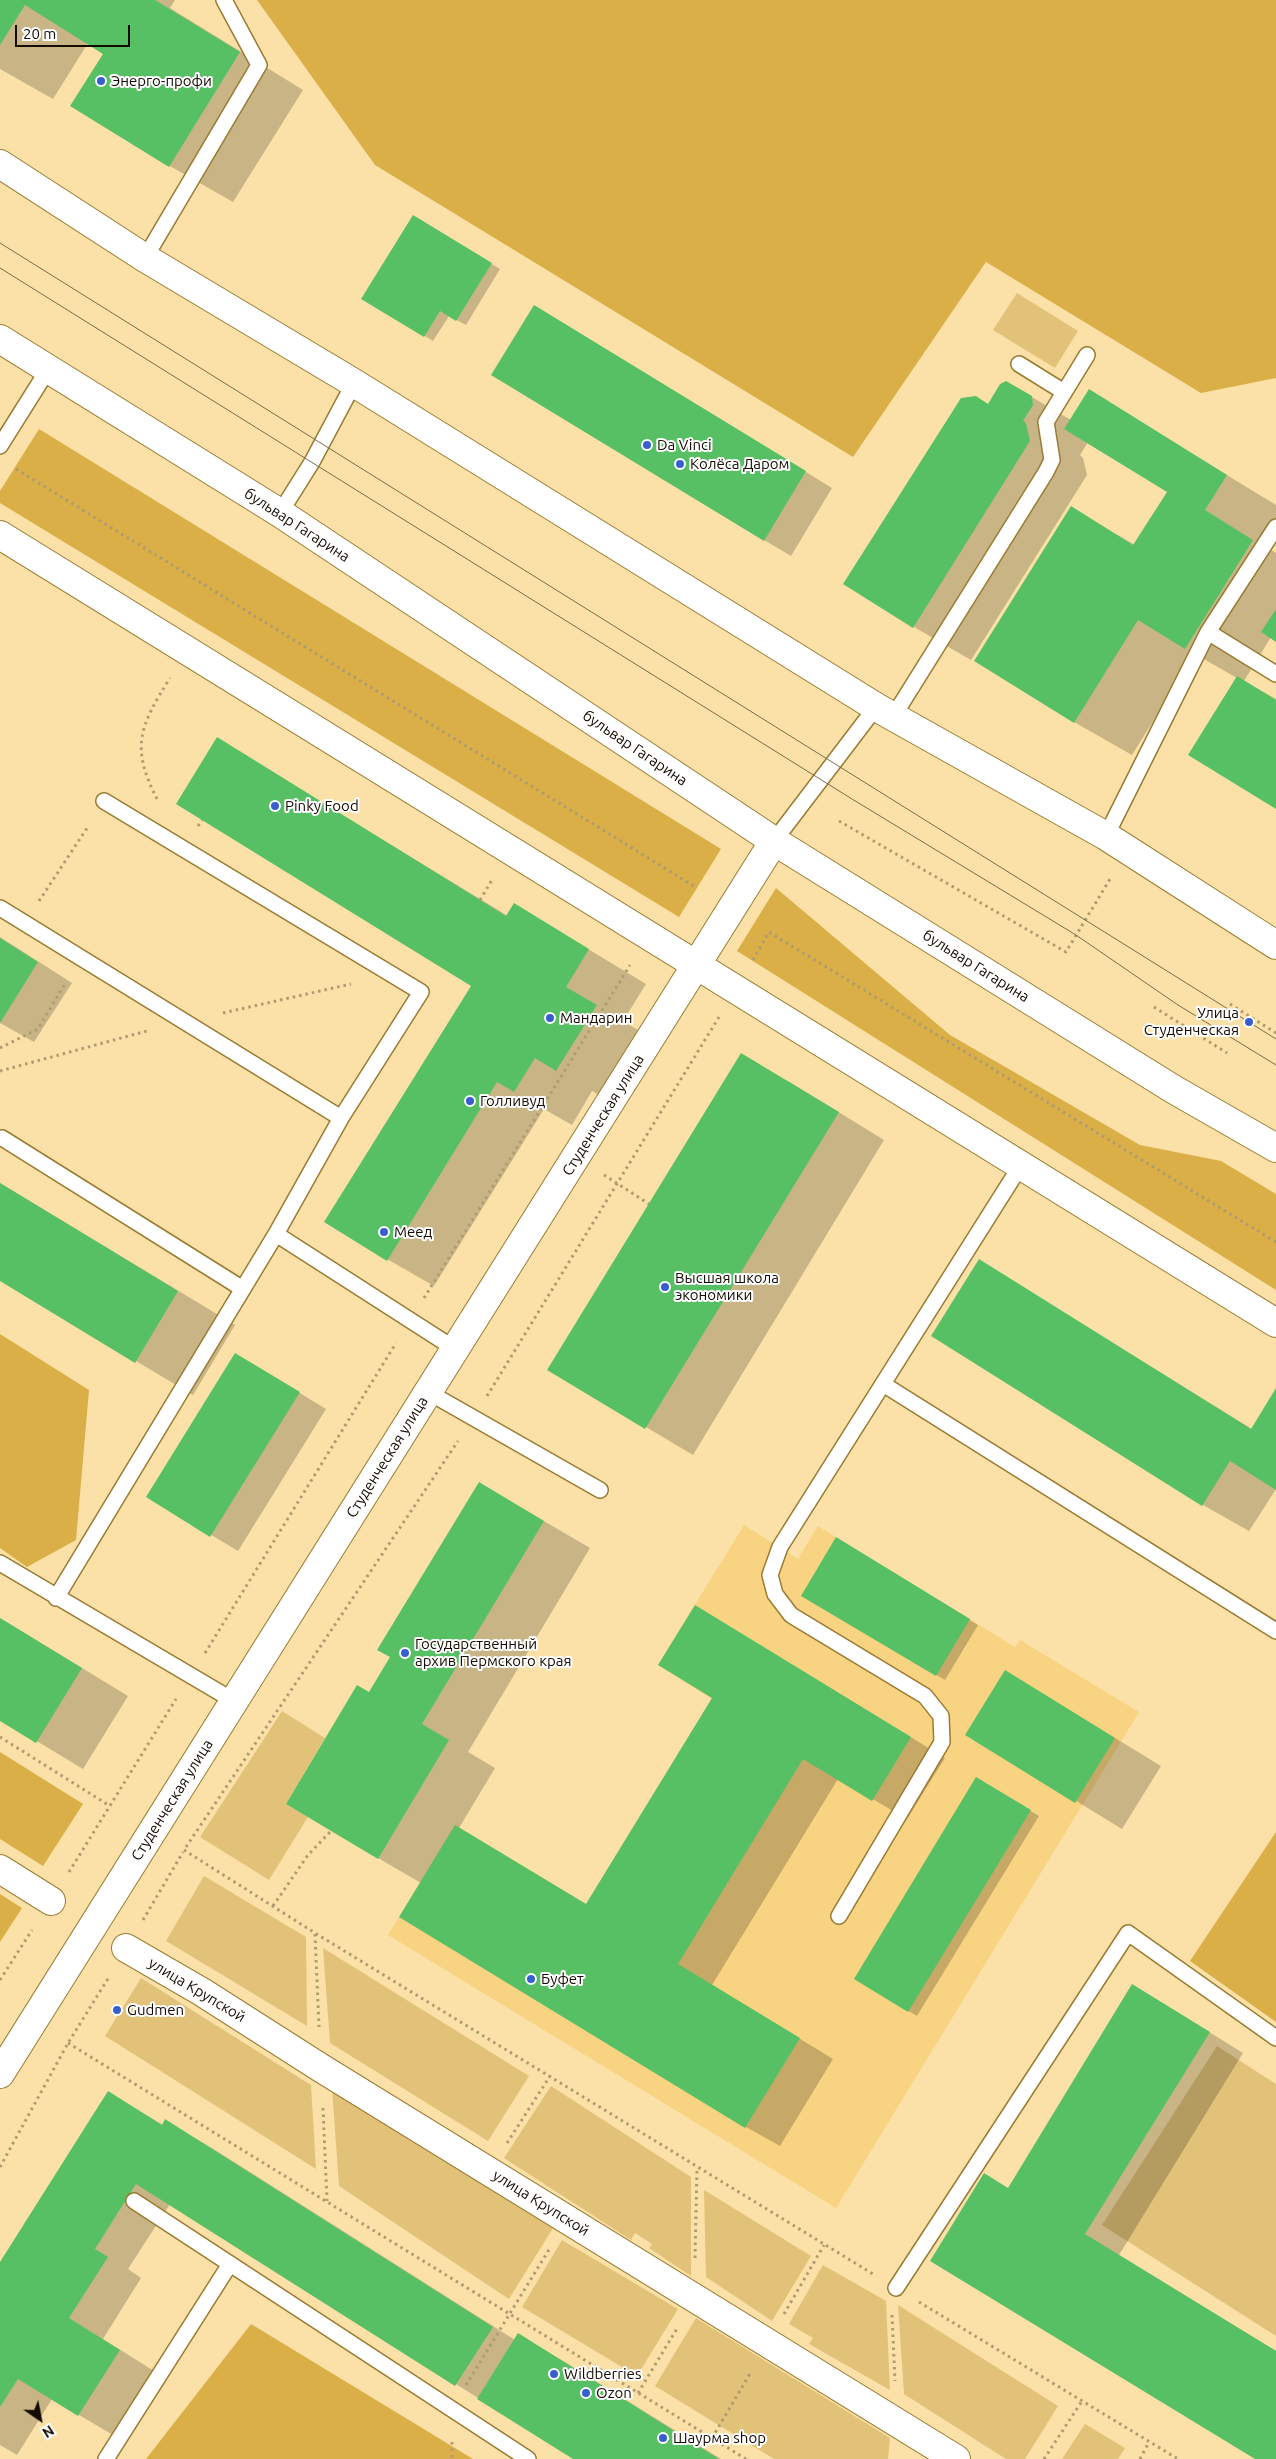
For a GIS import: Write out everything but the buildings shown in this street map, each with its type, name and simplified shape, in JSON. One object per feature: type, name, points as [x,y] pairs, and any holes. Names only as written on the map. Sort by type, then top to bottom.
[{"type":"street","points":[[0,164],[145,258],[354,383],[884,712],[1117,843],[1276,945]]},
{"type":"street","name":"бульвар Гагарина","points":[[0,339],[50,368],[280,513],[774,840],[1173,1089],[1276,1148]]},
{"type":"street","points":[[0,535],[1276,1322]]},
{"type":"street","name":"Студенческая улица","points":[[0,2074],[774,840]]},
{"type":"street","points":[[0,1869],[51,1901]]},
{"type":"street","name":"улица Крупской","points":[[126,1948],[202,1992],[321,2068],[956,2459]]},
{"type":"lane","points":[[145,258],[259,65],[224,0]]},
{"type":"lane","points":[[774,840],[884,712],[1046,472],[1052,460],[1046,422],[1087,355]]},
{"type":"lane","points":[[1019,364],[1064,392]]},
{"type":"lane","points":[[0,446],[50,368]]},
{"type":"lane","points":[[280,513],[312,462],[354,383]]},
{"type":"lane","points":[[1117,843],[1208,632],[1276,527]]},
{"type":"lane","points":[[1208,632],[1276,674]]},
{"type":"lane","points":[[56,1598],[276,1234],[341,1118],[421,992],[104,801]]},
{"type":"lane","points":[[0,908],[341,1118]]},
{"type":"lane","points":[[2,1138],[243,1289]]},
{"type":"lane","points":[[840,1916],[942,1742],[942,1716],[925,1696],[791,1615],[775,1594],[770,1575],[780,1547],[1021,1165]]},
{"type":"lane","points":[[276,1234],[455,1349]]},
{"type":"lane","points":[[883,1384],[1276,1631]]},
{"type":"lane","points":[[428,1392],[600,1490]]},
{"type":"lane","points":[[0,1563],[56,1598],[234,1701]]},
{"type":"lane","points":[[893,2286],[1128,1933],[1276,2038]]},
{"type":"lane","points":[[134,2201],[528,2459]]},
{"type":"lane","points":[[106,2459],[230,2264]]},
{"type":"path","points":[[15,468],[697,888]]},
{"type":"path","points":[[170,678],[151,708],[140,739],[144,774],[182,849]]},
{"type":"path","points":[[25,923],[104,801]]},
{"type":"path","points":[[839,820],[1066,952],[1117,843]]},
{"type":"path","points":[[480,900],[494,877]]},
{"type":"path","points":[[769,932],[1276,1242]]},
{"type":"path","points":[[0,1738],[110,1806],[649,935]]},
{"type":"path","points":[[0,1048],[38,1029],[80,958]]},
{"type":"path","points":[[1230,1004],[1276,1033]]},
{"type":"path","points":[[1154,1007],[1227,1053]]},
{"type":"path","points":[[629,1191],[649,1204]]},
{"type":"path","points":[[273,1906],[308,1855],[331,1831]]},
{"type":"path","points":[[184,1850],[550,2076],[1178,2459]]},
{"type":"path","points":[[0,2167],[68,2043],[746,2459]]},
{"type":"path","points":[[489,2170],[550,2076]]},
{"type":"path","points":[[638,2392],[695,2298],[697,2166]]},
{"type":"path","points":[[451,2410],[511,2315],[567,2220]]},
{"type":"path","points":[[893,2286],[897,2424]]},
{"type":"path","points":[[1044,2459],[1082,2401]]},
{"type":"path","points":[[1140,2459],[1150,2442]]},
{"type":"shaded area","points":[[257,0],[1276,0],[1276,378],[1201,393],[986,262],[853,457],[375,165]]},
{"type":"shaded area","points":[[1017,293],[1078,331],[1055,368],[993,330]]},
{"type":"shaded area","points":[[39,429],[721,849],[679,917],[0,503],[0,491]]},
{"type":"shaded area","points":[[776,888],[950,1035],[1140,1145],[1221,1161],[1276,1194],[1276,1290],[737,951]]},
{"type":"shaded area","points":[[0,1334],[89,1390],[76,1540],[27,1567],[0,1548]]},
{"type":"shaded area","points":[[744,1525],[798,1559],[818,1526],[1015,1647],[1020,1640],[1139,1712],[836,2208],[388,1935],[455,1825],[586,1904],[712,1699],[658,1665]]},
{"type":"shaded area","points":[[282,1711],[325,1738],[286,1804],[308,1817],[269,1880],[200,1837]]},
{"type":"shaded area","points":[[0,1752],[83,1804],[43,1866],[0,1839]]},
{"type":"shaded area","points":[[1276,1832],[1276,2022],[1190,1961]]},
{"type":"shaded area","points":[[204,1876],[306,1937],[307,2026],[166,1941]]},
{"type":"shaded area","points":[[0,1894],[22,1908],[0,1942]]},
{"type":"shaded area","points":[[323,1948],[529,2076],[488,2141],[330,2043]]},
{"type":"shaded area","points":[[141,1978],[311,2085],[316,2169],[105,2036]]},
{"type":"shaded area","points":[[1217,2046],[1276,2084],[1276,2336],[1102,2225]]},
{"type":"shaded area","points":[[551,2086],[691,2177],[691,2276],[649,2248],[652,2244],[635,2233],[631,2240],[504,2158]]},
{"type":"shaded area","points":[[332,2088],[553,2228],[509,2299],[339,2186]]},
{"type":"shaded area","points":[[704,2190],[811,2256],[772,2321],[706,2277]]},
{"type":"shaded area","points":[[562,2240],[678,2309],[637,2376],[522,2307]]},
{"type":"shaded area","points":[[823,2265],[886,2301],[890,2390],[809,2344],[813,2338],[789,2324]]},
{"type":"shaded area","points":[[898,2305],[1058,2406],[1025,2459],[1006,2459],[904,2394]]},
{"type":"shaded area","points":[[696,2318],[890,2438],[888,2459],[774,2459],[655,2386]]},
{"type":"shaded area","points":[[251,2324],[473,2459],[146,2459]]},
{"type":"shaded area","points":[[1085,2424],[1125,2448],[1118,2459],[1062,2459]]},
{"type":"tram line","points":[[0,243],[1276,1039]]},
{"type":"tram line","points":[[0,268],[852,799],[1076,935],[1178,1005],[1276,1065]]},
{"type":"place","name":"Энерго-профи","points":[[101,81]]},
{"type":"place","name":"Da Vinci","points":[[647,445]]},
{"type":"place","name":"Колёса Даром","points":[[680,464]]},
{"type":"place","name":"Pinky Food","points":[[275,806]]},
{"type":"place","name":"Мандарин","points":[[550,1018]]},
{"type":"place","name":"Улица Студенческая","points":[[1249,1022]]},
{"type":"place","name":"Голливуд","points":[[470,1101]]},
{"type":"place","name":"Меед","points":[[384,1232]]},
{"type":"place","name":"Высшая школа экономики","points":[[665,1287]]},
{"type":"place","name":"Государственный архив Пермского края","points":[[405,1653]]},
{"type":"place","name":"Буфет","points":[[531,1979]]},
{"type":"place","name":"Gudmen","points":[[117,2010]]},
{"type":"place","name":"Wildberries","points":[[554,2374]]},
{"type":"place","name":"Ozon","points":[[586,2393]]},
{"type":"place","name":"Шаурма shop","points":[[663,2438]]}]
